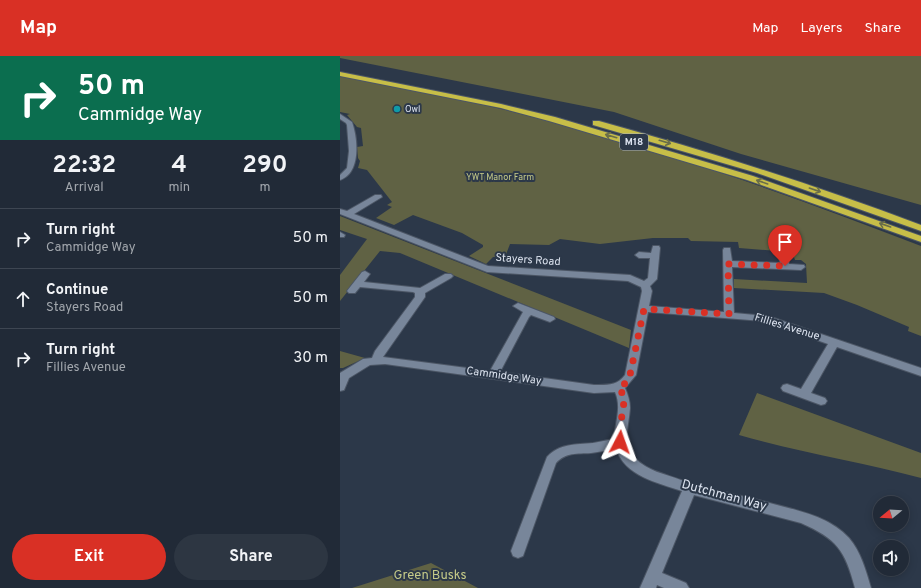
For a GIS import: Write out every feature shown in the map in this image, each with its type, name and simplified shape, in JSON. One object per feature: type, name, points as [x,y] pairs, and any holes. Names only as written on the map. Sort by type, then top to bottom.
[{"type":"highway","name":"M18","points":[[340,70],[434,86],[495,99],[626,131],[734,162],[921,228]]},
{"type":"highway","name":"M18","points":[[340,74],[494,104],[552,119],[750,178],[921,239]]},
{"type":"street","points":[[340,116],[349,122],[352,134],[352,165],[346,174],[340,178]]},
{"type":"street","points":[[343,212],[378,197]]},
{"type":"street","name":"Stayers Road","points":[[343,212],[486,269],[630,278],[645,285]]},
{"type":"street","points":[[727,250],[729,314]]},
{"type":"street","points":[[619,387],[626,383],[630,375],[647,291],[645,285],[652,279],[655,252],[640,255]]},
{"type":"street","points":[[783,254],[785,266]]},
{"type":"street","points":[[728,264],[801,267]]},
{"type":"street","points":[[365,274],[355,287],[416,289],[420,292]]},
{"type":"street","points":[[420,292],[448,276]]},
{"type":"street","points":[[377,360],[379,352],[420,297],[420,292]]},
{"type":"street","points":[[518,306],[550,320]]},
{"type":"street","name":"Fillies Avenue","points":[[644,309],[729,314],[764,318],[921,372]]},
{"type":"street","points":[[493,374],[525,315],[530,311]]},
{"type":"street","name":"Fillies Avenue","points":[[804,394],[834,342]]},
{"type":"street","name":"Cammidge Way","points":[[342,375],[361,364],[377,360],[493,374],[594,389],[619,387]]},
{"type":"street","points":[[340,387],[342,375]]},
{"type":"street","name":"Dutchman Way","points":[[619,387],[624,397],[619,435],[620,442],[629,461],[638,469],[645,473],[690,488],[803,518],[830,531],[841,539],[851,552],[856,562],[863,588]]},
{"type":"street","points":[[787,388],[821,401]]},
{"type":"street","points":[[518,551],[551,461],[556,455],[563,450],[572,448],[595,447],[620,442]]},
{"type":"street","points":[[681,588],[650,582],[690,488]]},
{"type":"green space","points":[[340,56],[921,56],[921,205],[741,154],[614,112],[340,58]]},
{"type":"green space","name":"YWT Manor Farm","points":[[340,76],[485,105],[616,139],[748,182],[921,246],[921,336],[908,331],[909,327],[824,293],[734,288],[734,279],[807,283],[806,264],[801,260],[795,260],[793,254],[790,252],[739,248],[738,242],[691,241],[688,238],[653,238],[600,244],[560,239],[549,245],[510,244],[505,257],[493,257],[486,264],[469,256],[483,247],[483,245],[462,233],[413,215],[394,225],[376,218],[392,207],[387,205],[392,202],[367,170],[358,168],[360,161],[358,158],[357,147],[363,146],[361,128],[357,127],[347,115],[350,114],[340,112]]},
{"type":"green space","points":[[340,216],[631,330],[629,348],[400,253],[380,251],[340,301],[340,275],[367,239],[340,230]]},
{"type":"green space","points":[[340,351],[365,358],[340,368]]},
{"type":"green space","points":[[757,393],[921,453],[921,478],[784,447],[739,435]]},
{"type":"green space","name":"Green Busks","points":[[431,563],[478,588],[352,588]]},
{"type":"place","name":"Owl","points":[[397,109]]},
{"type":"route","points":[[620,442],[619,435],[624,397],[619,387],[626,383],[630,375],[644,309],[729,314],[728,264],[785,266]]}]
